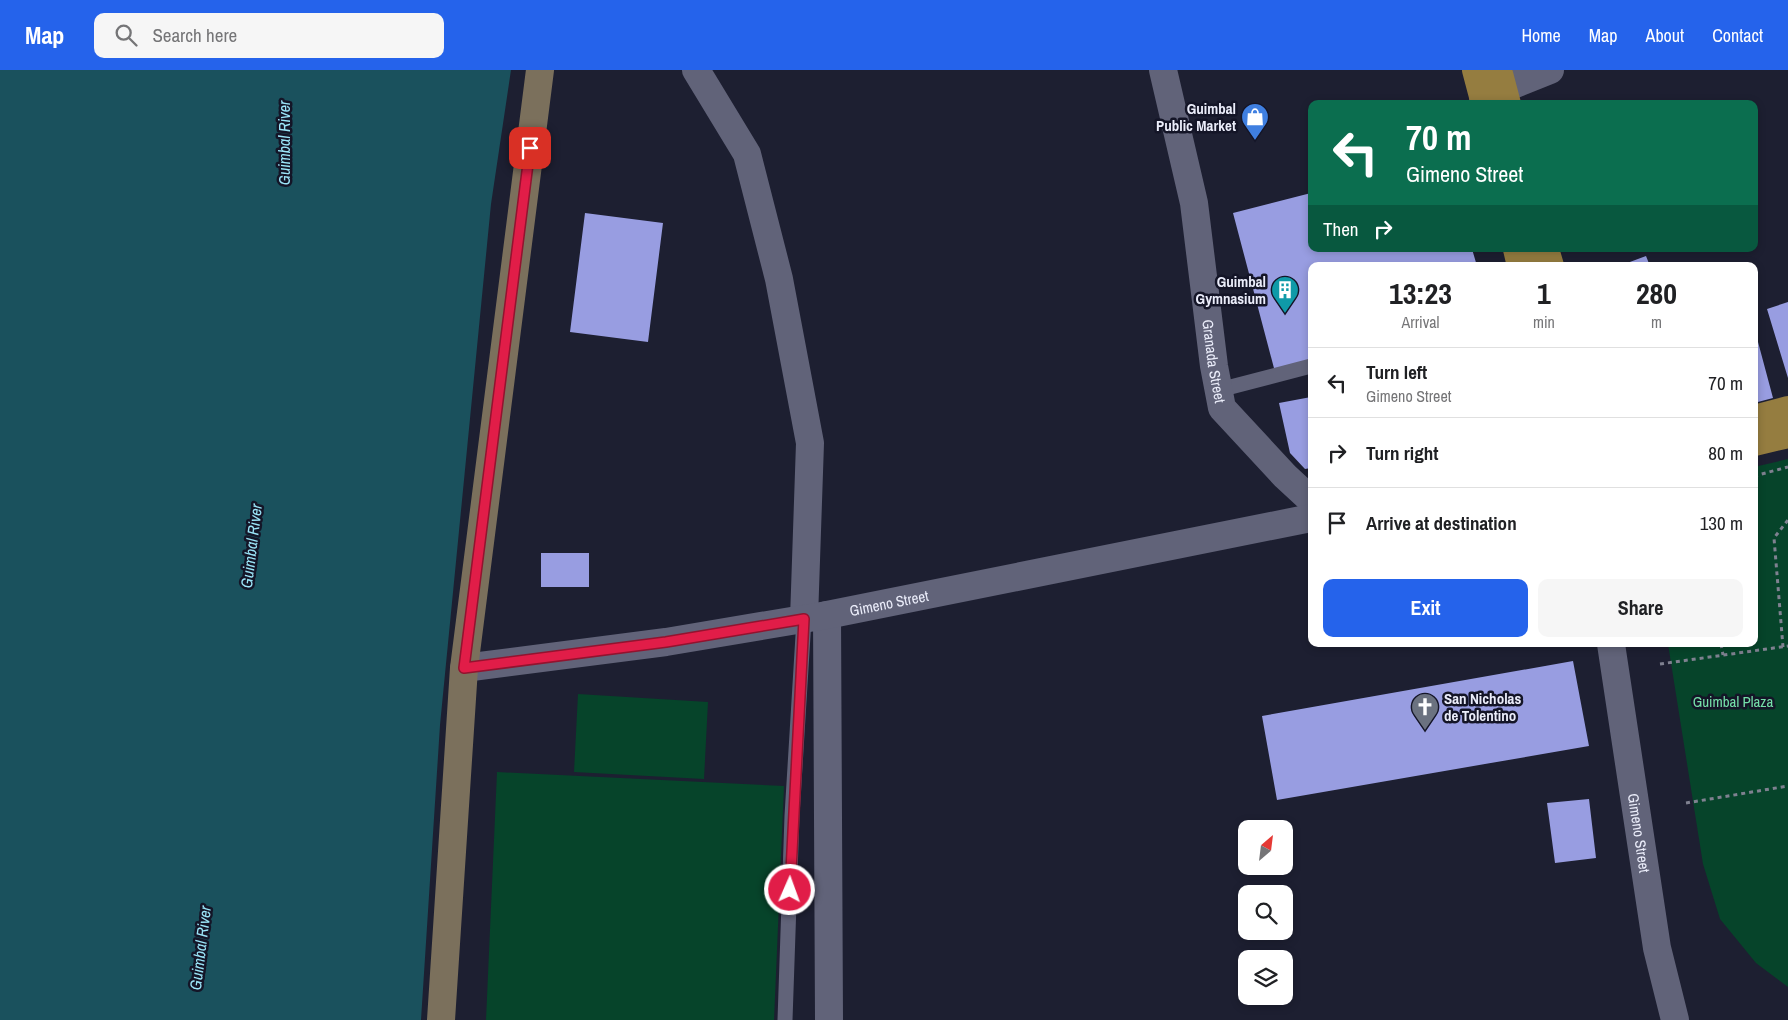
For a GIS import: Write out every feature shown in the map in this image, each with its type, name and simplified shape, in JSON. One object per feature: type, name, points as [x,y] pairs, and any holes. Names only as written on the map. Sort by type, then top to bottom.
[{"type":"main road","points":[[1476,70],[1495,93]]},
{"type":"main road","points":[[1758,418],[1788,410]]},
{"type":"main road","points":[[1758,441],[1788,434]]},
{"type":"street","points":[[441,1020],[464,668],[540,70]]},
{"type":"street","points":[[696,70],[747,154],[779,279],[810,443],[829,1020]]},
{"type":"street","name":"Granada Street","points":[[1164,70],[1194,203],[1214,366],[1222,408],[1285,476],[1308,497]]},
{"type":"street","points":[[1495,93],[1550,70]]},
{"type":"street","name":"Gimeno Street","points":[[464,668],[666,642],[815,617],[1308,519]]},
{"type":"street","name":"Gimeno Street","points":[[1611,647],[1657,948],[1675,1020]]},
{"type":"lane","points":[[1219,390],[1308,367]]},
{"type":"lane","points":[[785,1020],[792,816],[815,617]]},
{"type":"path","points":[[1758,475],[1788,467]]},
{"type":"path","points":[[1660,664],[1786,646],[1774,538],[1788,520]]},
{"type":"path","points":[[1722,647],[1723,655]]},
{"type":"path","points":[[1686,802],[1788,786]]},
{"type":"green space","name":"Guimbal Plaza","points":[[1788,459],[1788,987],[1756,963],[1720,919],[1703,864],[1668,647],[1758,647],[1758,466]]},
{"type":"green space","points":[[578,694],[708,702],[704,779],[574,772]]},
{"type":"green space","points":[[497,772],[784,786],[774,1020],[486,1020]]},
{"type":"water","name":"Guimbal River","points":[[0,70],[511,70],[491,204],[440,725],[421,1020],[0,1020]]},
{"type":"building","name":"Guimbal Gymnasium","points":[[1308,194],[1308,252],[1473,252],[1476,262],[1308,262],[1308,364],[1275,372],[1233,213]]},
{"type":"building","points":[[585,213],[663,223],[648,342],[570,332]]},
{"type":"building","points":[[1646,256],[1648,262],[1630,262]]},
{"type":"building","points":[[1788,302],[1788,378],[1767,309]]},
{"type":"building","points":[[1758,342],[1773,398],[1758,402]]},
{"type":"building","points":[[1308,398],[1308,468],[1305,469],[1290,453],[1279,403]]},
{"type":"building","points":[[541,553],[589,553],[589,587],[541,587]]},
{"type":"building","name":"San Nicholas de Tolentino","points":[[1573,661],[1589,746],[1277,800],[1262,716]]},
{"type":"building","points":[[1589,799],[1596,858],[1555,863],[1547,803]]},
{"type":"place","name":"Guimbal Public Market","points":[[1255,141]]},
{"type":"place","name":"Guimbal Gymnasium","points":[[1285,314]]},
{"type":"place","name":"San Nicholas de Tolentino","points":[[1425,731]]},
{"type":"route","points":[[530,148],[464,668],[666,642],[804,619],[792,816],[790,890]]}]
